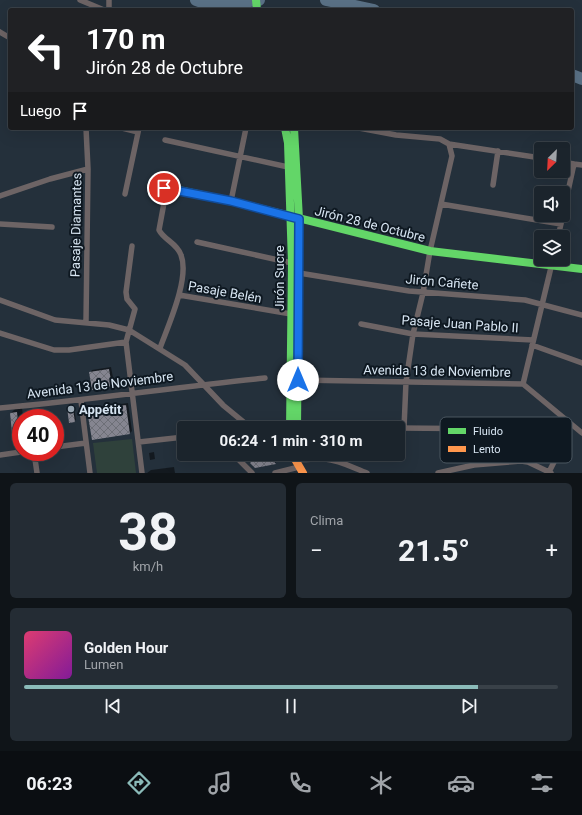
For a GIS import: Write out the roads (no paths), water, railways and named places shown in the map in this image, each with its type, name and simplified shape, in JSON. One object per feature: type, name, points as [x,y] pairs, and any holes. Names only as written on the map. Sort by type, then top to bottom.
[{"type":"street","points":[[80,0],[99,8]]},
{"type":"street","name":"Pasaje Diamantes","points":[[86,130],[88,169],[86,322]]},
{"type":"street","points":[[125,194],[139,130]]},
{"type":"street","points":[[231,201],[246,130]]},
{"type":"street","name":"Jirón Sucre","points":[[285,130],[291,217],[291,314],[295,421]]},
{"type":"street","name":"Jirón Sucre","points":[[294,130],[299,219],[298,380],[295,421]]},
{"type":"street","points":[[371,130],[440,139],[449,144],[534,157]]},
{"type":"street","points":[[166,140],[288,167]]},
{"type":"street","points":[[402,421],[406,382],[414,334],[430,251],[452,156],[449,144]]},
{"type":"street","points":[[493,185],[498,152]]},
{"type":"street","points":[[570,163],[582,164]]},
{"type":"street","points":[[569,186],[574,164]]},
{"type":"street","points":[[0,196],[50,179],[88,169]]},
{"type":"street","name":"Jirón 28 de Octubre","points":[[154,185],[231,201],[299,219],[372,235],[430,251],[534,260]]},
{"type":"street","points":[[160,348],[180,295],[183,268],[181,255],[174,243],[159,230],[164,203],[174,190]]},
{"type":"street","points":[[441,204],[561,224],[560,230]]},
{"type":"street","points":[[0,224],[52,227]]},
{"type":"street","points":[[197,242],[292,263]]},
{"type":"street","points":[[132,246],[126,292],[127,299],[135,309],[126,342],[134,394],[142,473]]},
{"type":"street","points":[[523,384],[551,266]]},
{"type":"street","name":"Jirón 28 de Octubre","points":[[569,266],[582,269]]},
{"type":"street","name":"Jirón Cañete","points":[[299,273],[423,293],[490,297],[542,303],[582,315]]},
{"type":"street","name":"Pasaje Belén","points":[[180,295],[291,314]]},
{"type":"street","points":[[0,300],[55,320],[109,325],[129,330],[186,365],[223,405],[242,421]]},
{"type":"street","name":"Pasaje Juan Pablo II","points":[[361,324],[414,334],[533,343],[582,363]]},
{"type":"street","points":[[0,334],[54,350],[69,350],[126,342]]},
{"type":"street","name":"Avenida 13 de Noviembre","points":[[0,408],[81,401],[203,384],[265,378]]},
{"type":"street","name":"Avenida 13 de Noviembre","points":[[298,380],[523,384],[561,417]]},
{"type":"street","points":[[81,401],[90,473]]},
{"type":"street","name":"Avenida 13 de Noviembre","points":[[572,425],[582,432]]},
{"type":"street","points":[[405,428],[440,428]]},
{"type":"street","points":[[139,442],[177,439]]},
{"type":"street","points":[[64,446],[86,443]]},
{"type":"street","points":[[0,455],[12,453]]},
{"type":"street","points":[[275,473],[297,462],[325,459],[367,473]]},
{"type":"street","points":[[35,461],[37,473]]},
{"type":"street","points":[[240,461],[252,473]]},
{"type":"street","points":[[438,473],[474,465],[498,463]]},
{"type":"street","points":[[530,463],[550,472]]},
{"type":"waterway","points":[[196,0],[211,4],[259,0]]},
{"type":"waterway","points":[[326,0],[364,8]]},
{"type":"waterway","points":[[574,76],[582,79]]},
{"type":"place","name":"Appétit","points":[[71,409]]}]
